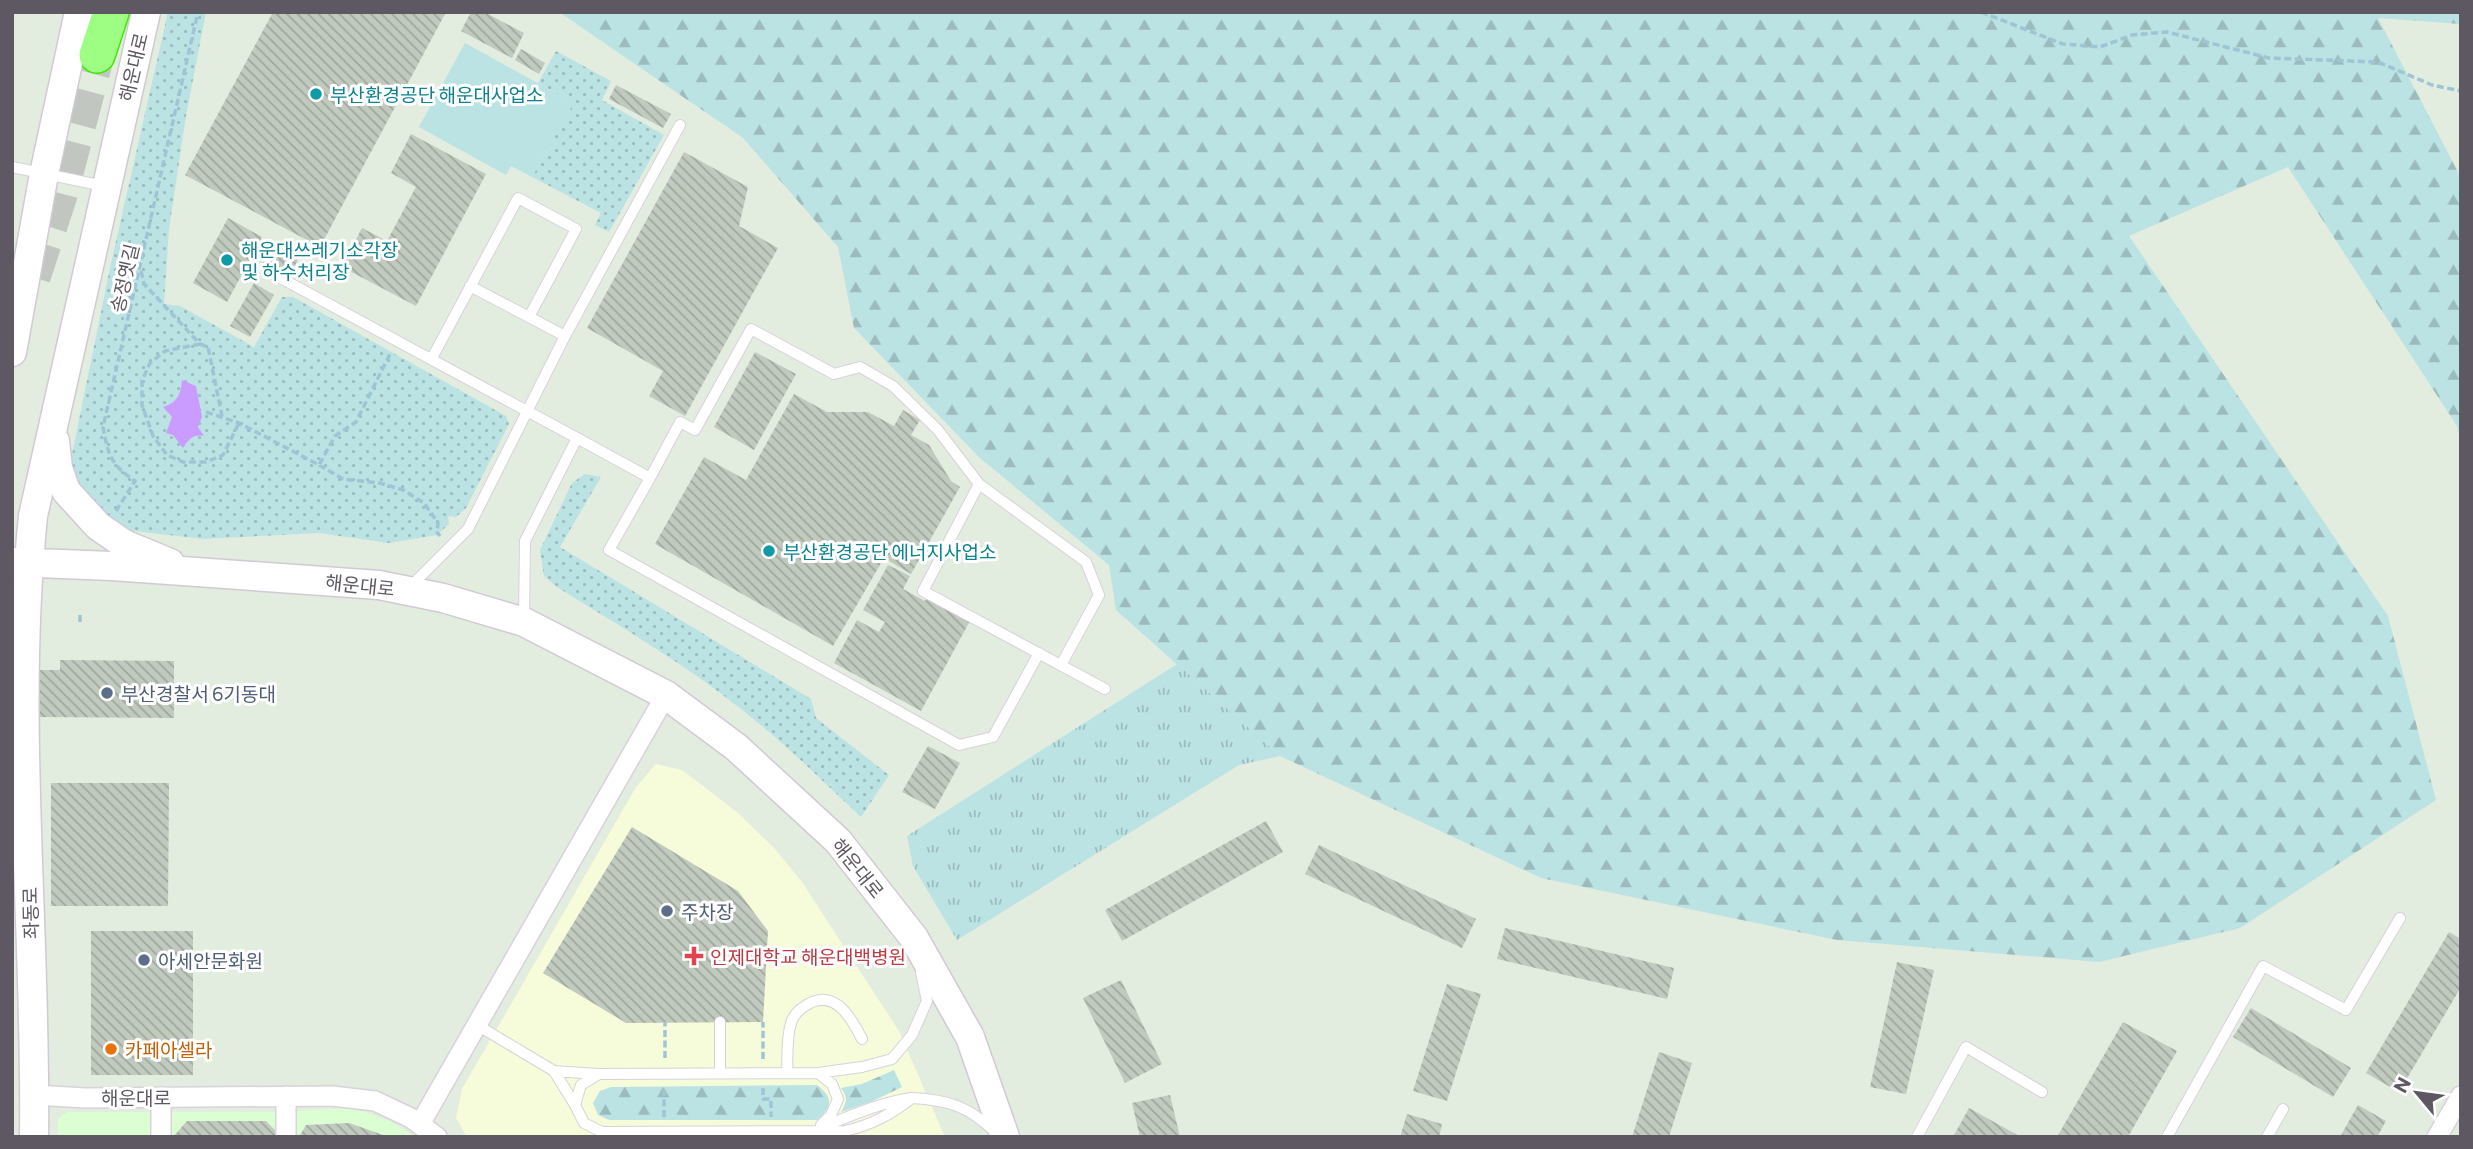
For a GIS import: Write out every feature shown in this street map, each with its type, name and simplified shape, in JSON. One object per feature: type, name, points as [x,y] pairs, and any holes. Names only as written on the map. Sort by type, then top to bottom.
[{"type":"highway","points":[[104,12],[97,55],[111,12]]},
{"type":"main road","points":[[12,352],[44,174],[79,12]]},
{"type":"main road","name":"해운대로","points":[[146,12],[33,516],[20,563],[379,585],[406,590],[524,622],[666,695],[736,747],[838,841],[914,937],[970,1037],[1003,1137]]},
{"type":"main road","points":[[54,419],[58,468],[66,491],[98,526],[124,544],[192,572]]},
{"type":"main road","name":"좌동로","points":[[20,563],[25,661],[34,1137]]},
{"type":"street","points":[[420,1125],[666,695]]},
{"type":"street","name":"해운대로","points":[[35,1095],[85,1098],[332,1096],[375,1101],[437,1137]]},
{"type":"street","points":[[286,1096],[286,1137]]},
{"type":"street","points":[[2437,1137],[2461,1096]]},
{"type":"street","points":[[161,1097],[161,1137]]},
{"type":"lane","points":[[406,590],[468,529],[565,336],[680,125]]},
{"type":"lane","points":[[12,167],[106,187]]},
{"type":"lane","points":[[432,358],[518,198],[576,229],[529,317]]},
{"type":"lane","points":[[262,268],[650,478]]},
{"type":"lane","points":[[470,286],[565,336]]},
{"type":"lane","points":[[1039,653],[993,737],[959,745],[609,550],[680,422],[695,430],[751,329],[834,374],[860,368],[893,386],[938,430],[979,484],[1086,562],[1099,594],[1060,665]]},
{"type":"lane","points":[[524,622],[525,541],[577,438]]},
{"type":"lane","points":[[979,484],[923,591],[1105,689]]},
{"type":"lane","points":[[2167,1137],[2263,966],[2346,1010],[2400,918]]},
{"type":"lane","points":[[477,1025],[554,1071],[599,1074],[818,1073],[862,1068],[892,1059],[912,1035],[927,1001],[914,937]]},
{"type":"lane","points":[[787,1073],[788,1037],[792,1020],[800,1008],[817,1000],[832,1001],[844,1009],[862,1039]]},
{"type":"lane","points":[[720,1022],[720,1073]]},
{"type":"lane","points":[[1917,1137],[1966,1047],[2042,1092]]},
{"type":"lane","points":[[554,1071],[584,1123],[602,1132],[845,1131],[868,1126],[891,1114],[912,1098]]},
{"type":"lane","points":[[816,1130],[831,1115],[838,1099],[832,1084],[818,1073]]},
{"type":"lane","points":[[575,1105],[581,1085],[599,1074]]},
{"type":"lane","points":[[816,1130],[890,1101],[912,1098],[943,1100],[979,1116],[1003,1137]]},
{"type":"lane","points":[[2267,1137],[2283,1109]]},
{"type":"path","name":"송정옛길","points":[[109,508],[115,512],[135,481],[118,470],[108,454],[103,427],[198,12]]},
{"type":"path","points":[[1981,12],[2063,44],[2100,47],[2132,35],[2166,32],[2269,58],[2378,62],[2432,85],[2461,91]]},
{"type":"path","points":[[140,269],[144,284],[200,344],[208,347],[222,417]]},
{"type":"path","points":[[319,465],[335,436],[356,422],[397,340]]},
{"type":"path","points":[[200,344],[165,351],[150,363],[142,381],[142,405],[153,436],[167,455],[183,461],[206,462],[223,455],[239,423]]},
{"type":"path","points":[[206,412],[239,423],[343,479],[380,483],[404,490],[424,503],[438,523],[437,532],[448,549]]},
{"type":"path","points":[[80,614],[80,622]]},
{"type":"shaded area","points":[[182,380],[196,386],[202,417],[198,427],[204,436],[192,438],[183,448],[173,435],[166,433],[172,417],[163,407],[177,397]]},
{"type":"shaded area","name":"인제대학교 해운대백병원","points":[[656,764],[682,770],[737,812],[775,849],[802,882],[899,1031],[945,1137],[467,1137],[456,1118],[462,1089],[636,787]]},
{"type":"shaded area","points":[[354,1108],[392,1122],[415,1137],[58,1137],[58,1119],[67,1112],[272,1112]]},
{"type":"green space","points":[[168,12],[206,12],[186,116],[169,229],[164,304],[180,306],[254,347],[282,297],[293,297],[506,416],[509,424],[466,508],[456,517],[448,516],[449,524],[437,535],[389,543],[319,533],[203,539],[126,530],[105,517],[74,481],[70,464],[110,268]]},
{"type":"green space","points":[[559,12],[2461,12],[2461,24],[2378,18],[2461,178],[2461,440],[2457,426],[2288,167],[2129,236],[2388,616],[2436,800],[2240,928],[2099,962],[1837,940],[1541,878],[1280,756],[1116,610],[1109,565],[980,458],[854,328],[838,247],[743,138]]},
{"type":"green space","points":[[465,43],[574,103],[532,177],[511,166],[506,175],[419,127]]},
{"type":"green space","points":[[556,51],[611,81],[602,100],[664,135],[609,232],[595,225],[601,213],[532,177],[573,103],[538,83]]},
{"type":"green space","points":[[585,474],[601,477],[560,547],[811,699],[816,718],[889,775],[861,817],[787,748],[719,692],[544,576],[540,550],[572,483]]},
{"type":"green space","points":[[1177,664],[1280,756],[1239,765],[957,940],[913,866],[907,836]]},
{"type":"green space","points":[[894,1070],[902,1087],[841,1112],[846,1100],[841,1088],[862,1084]]},
{"type":"green space","points":[[817,1085],[826,1094],[829,1102],[826,1111],[817,1120],[609,1120],[598,1115],[593,1103],[600,1091],[611,1087]]},
{"type":"building","name":"부산환경공단 해운대사업소","points":[[273,12],[446,12],[320,247],[185,175]]},
{"type":"building","points":[[471,12],[484,12],[524,33],[512,58],[461,31]]},
{"type":"building","points":[[521,49],[545,63],[539,74],[515,60]]},
{"type":"building","points":[[616,85],[671,114],[663,128],[609,99]]},
{"type":"building","points":[[411,134],[486,174],[416,306],[342,267],[362,228],[387,241],[416,187],[391,173]]},
{"type":"building","points":[[684,152],[748,187],[739,226],[778,248],[685,416],[649,396],[663,371],[587,328]]},
{"type":"building","name":"해운대쓰레기소각장 및 하수처리장","points":[[228,218],[262,237],[227,302],[193,283]]},
{"type":"building","points":[[276,248],[298,260],[290,275],[267,263]]},
{"type":"building","points":[[254,283],[274,295],[250,337],[230,326]]},
{"type":"building","points":[[755,352],[796,374],[754,450],[714,427]]},
{"type":"building","points":[[794,394],[827,412],[868,412],[894,426],[903,410],[920,420],[911,435],[929,445],[951,481],[960,487],[911,574],[884,558],[833,646],[655,544],[704,457],[746,480]]},
{"type":"building","points":[[888,565],[910,576],[903,589],[925,601],[928,596],[971,619],[921,711],[834,663],[857,620],[879,632],[885,622],[863,610]]},
{"type":"building","name":"부산경찰서 6기동대","points":[[60,660],[174,661],[174,718],[39,717],[40,670],[60,670]]},
{"type":"building","points":[[928,746],[960,763],[935,809],[902,792]]},
{"type":"building","points":[[51,783],[169,783],[168,906],[51,906]]},
{"type":"building","points":[[1266,821],[1283,852],[1122,941],[1105,910]]},
{"type":"building","name":"주차장","points":[[632,827],[738,891],[768,931],[763,1022],[626,1023],[543,973]]},
{"type":"building","points":[[1319,845],[1476,919],[1462,948],[1305,874]]},
{"type":"building","points":[[1505,928],[1674,968],[1667,999],[1497,959]]},
{"type":"building","name":"아세안문화원","points":[[91,931],[193,931],[193,1075],[91,1075]]},
{"type":"building","points":[[2449,932],[2461,939],[2461,987],[2399,1092],[2366,1073]]},
{"type":"building","points":[[1897,962],[1934,970],[1906,1094],[1870,1087]]},
{"type":"building","points":[[1121,980],[1162,1064],[1125,1083],[1083,998]]},
{"type":"building","points":[[1447,984],[1481,994],[1447,1101],[1413,1091]]},
{"type":"building","points":[[2251,1008],[2351,1068],[2333,1097],[2233,1037]]},
{"type":"building","points":[[2123,1022],[2177,1051],[2128,1137],[2057,1137]]},
{"type":"building","points":[[1659,1052],[1692,1063],[1669,1137],[1632,1137]]},
{"type":"building","points":[[1170,1095],[1180,1137],[1140,1137],[1132,1103]]},
{"type":"building","points":[[2358,1105],[2386,1121],[2377,1137],[2340,1137]]},
{"type":"building","points":[[1969,1108],[2021,1137],[1953,1137]]},
{"type":"building","points":[[1407,1114],[1442,1124],[1439,1137],[1400,1137]]},
{"type":"building","points":[[187,1121],[266,1121],[276,1131],[276,1137],[173,1137]]},
{"type":"building","points":[[349,1123],[389,1137],[299,1137],[306,1125]]},
{"type":"tunnel","points":[[33,277],[60,195],[97,55]]},
{"type":"place","name":"부산환경공단 해운대사업소","points":[[316,94]]},
{"type":"place","name":"해운대쓰레기소각장 및 하수처리장","points":[[227,260]]},
{"type":"place","name":"부산환경공단 에너지사업소","points":[[769,551]]},
{"type":"place","name":"부산경찰서 6기동대","points":[[107,693]]},
{"type":"place","name":"주차장","points":[[667,911]]},
{"type":"place","name":"인제대학교 해운대백병원","points":[[694,956]]},
{"type":"place","name":"아세안문화원","points":[[144,960]]},
{"type":"place","name":"카페아셀라","points":[[111,1049]]}]
